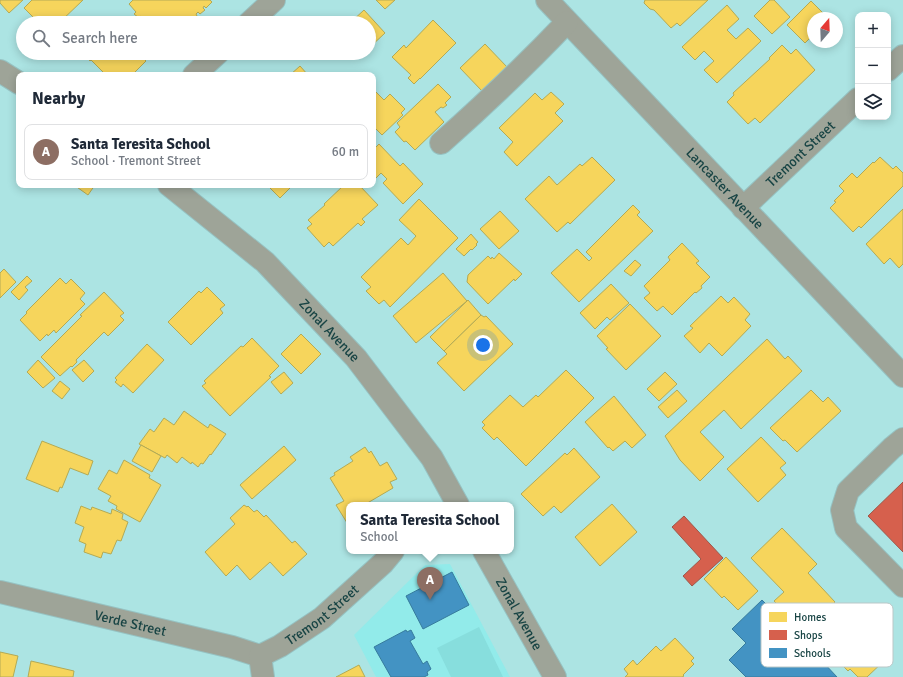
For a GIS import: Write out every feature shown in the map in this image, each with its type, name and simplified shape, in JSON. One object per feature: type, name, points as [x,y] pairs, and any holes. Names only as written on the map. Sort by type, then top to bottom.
[{"type":"street","points":[[257,16],[274,0]]},
{"type":"street","name":"Lancaster Avenue","points":[[547,0],[903,376]]},
{"type":"street","points":[[440,143],[500,90],[568,22]]},
{"type":"street","points":[[891,67],[903,56]]},
{"type":"street","points":[[197,72],[210,60]]},
{"type":"street","points":[[0,71],[16,81]]},
{"type":"street","name":"Tremont Street","points":[[743,208],[855,102]]},
{"type":"street","name":"Zonal Avenue","points":[[173,188],[265,262],[356,358],[432,458],[449,501]]},
{"type":"street","points":[[903,438],[848,491],[842,510],[846,528],[903,586]]},
{"type":"street","name":"Tremont Street","points":[[262,666],[280,646],[322,618],[383,563],[390,554]]},
{"type":"street","name":"Zonal Avenue","points":[[486,554],[555,677]]},
{"type":"street","name":"Verde Street","points":[[0,592],[232,647],[262,666]]},
{"type":"shaded area","points":[[450,564],[510,677],[376,677],[354,635],[425,565]]},
{"type":"shaded area","points":[[479,627],[503,677],[451,677],[437,648]]},
{"type":"building: Homes","points":[[0,0],[23,0],[9,13],[0,3]]},
{"type":"building: Homes","points":[[32,0],[83,0],[66,16],[32,16],[24,8]]},
{"type":"building: Homes","points":[[133,0],[210,0],[212,2],[206,8],[204,6],[203,8],[205,10],[200,14],[198,12],[196,14],[197,16],[136,16],[134,14],[136,12],[129,4]]},
{"type":"building: Homes","points":[[376,0],[395,0],[385,9]]},
{"type":"building: Homes","points":[[645,0],[708,0],[680,26],[677,23],[671,28],[654,10],[650,9],[644,3]]},
{"type":"building: Homes","points":[[770,0],[774,0],[790,17],[772,34],[754,16]]},
{"type":"building: Homes","points":[[811,1],[822,12],[807,12],[807,41],[805,43],[787,25]]},
{"type":"building: Homes","points":[[727,5],[739,19],[727,30],[736,39],[748,28],[761,41],[717,83],[704,70],[714,61],[704,51],[695,60],[682,47]]},
{"type":"building: Homes","points":[[364,10],[369,16],[358,16]]},
{"type":"building: Homes","points":[[433,20],[456,43],[414,84],[408,78],[411,75],[392,57],[404,45],[406,48]]},
{"type":"building: Homes","points":[[376,23],[385,33],[376,41]]},
{"type":"building: Homes","points":[[485,44],[507,67],[482,91],[460,68]]},
{"type":"building: Homes","points":[[782,45],[791,54],[796,49],[815,70],[760,123],[755,118],[748,124],[727,102],[734,95],[733,93],[770,59],[769,58]]},
{"type":"building: Homes","points":[[91,60],[146,61],[135,72],[103,72]]},
{"type":"building: Homes","points":[[300,66],[305,72],[293,72]]},
{"type":"building: Homes","points":[[438,84],[451,97],[445,103],[447,105],[443,108],[441,107],[435,112],[444,122],[415,150],[406,141],[404,142],[395,132],[400,127],[397,123]]},
{"type":"building: Homes","points":[[376,92],[384,100],[390,94],[405,109],[401,113],[403,115],[382,135],[376,129]]},
{"type":"building: Homes","points":[[551,92],[564,104],[555,113],[563,121],[517,166],[504,152],[513,142],[499,128],[535,93],[542,100]]},
{"type":"building: Homes","points":[[379,144],[400,166],[403,163],[423,184],[403,204],[383,183],[387,179],[381,173],[376,178],[376,147]]},
{"type":"building: Homes","points":[[592,157],[615,180],[570,224],[568,222],[557,232],[525,199],[549,176],[557,185],[580,164],[582,166]]},
{"type":"building: Homes","points":[[880,157],[893,169],[896,166],[903,173],[903,186],[861,228],[859,226],[853,232],[830,208],[836,202],[834,201],[844,191],[839,186],[852,173],[857,178]]},
{"type":"building: Homes","points":[[78,188],[93,188],[88,195]]},
{"type":"building: Homes","points":[[270,188],[290,188],[280,198]]},
{"type":"building: Homes","points":[[341,188],[362,188],[378,205],[362,219],[365,222],[361,226],[358,223],[333,246],[329,242],[324,247],[307,228],[312,224],[308,220],[325,205],[324,204]]},
{"type":"building: Homes","points":[[419,199],[458,238],[390,307],[384,300],[379,304],[366,291],[371,287],[361,277],[401,238],[408,245],[416,236],[399,220]]},
{"type":"building: Homes","points":[[633,205],[640,212],[637,215],[653,231],[579,302],[551,273],[577,249],[589,261],[592,258],[586,252]]},
{"type":"building: Homes","points":[[903,209],[903,264],[899,268],[890,258],[884,264],[866,244]]},
{"type":"building: Homes","points":[[500,211],[519,231],[499,249],[480,229]]},
{"type":"building: Homes","points":[[471,234],[478,242],[472,250],[471,249],[464,256],[456,249]]},
{"type":"building: Homes","points":[[682,243],[699,261],[696,263],[710,277],[701,286],[702,288],[696,293],[695,292],[672,315],[663,306],[657,311],[644,298],[650,293],[644,286],[670,260],[668,257]]},
{"type":"building: Homes","points":[[499,253],[522,274],[515,281],[514,279],[488,304],[467,282],[468,275],[488,256],[491,259],[492,257],[494,259]]},
{"type":"building: Homes","points":[[635,260],[641,265],[631,276],[624,271]]},
{"type":"building: Homes","points":[[4,269],[16,282],[0,298],[0,273]]},
{"type":"building: Homes","points":[[443,273],[467,301],[416,343],[393,316]]},
{"type":"building: Homes","points":[[27,276],[32,281],[25,287],[28,290],[19,300],[11,292]]},
{"type":"building: Homes","points":[[60,278],[66,284],[71,279],[85,293],[80,299],[85,304],[56,333],[54,330],[40,341],[20,320]]},
{"type":"building: Homes","points":[[611,284],[629,303],[610,320],[607,317],[595,329],[580,313]]},
{"type":"building: Homes","points":[[207,287],[225,305],[220,309],[223,313],[191,345],[168,322],[199,291],[201,293]]},
{"type":"building: Homes","points":[[104,292],[124,313],[120,316],[124,320],[108,336],[104,332],[76,360],[77,362],[72,367],[71,366],[60,376],[41,357],[82,316],[80,315]]},
{"type":"building: Homes","points":[[721,296],[728,303],[734,297],[750,314],[745,320],[751,326],[722,356],[709,343],[700,353],[684,336],[693,328],[690,326]]},
{"type":"building: Homes","points":[[468,300],[481,315],[444,351],[430,337]]},
{"type":"building: Homes","points":[[630,304],[661,336],[626,370],[606,349],[608,348],[597,336]]},
{"type":"building: Homes","points":[[481,315],[484,317],[486,316],[513,344],[464,391],[437,363],[447,354],[444,351]]},
{"type":"building: Homes","points":[[301,334],[321,354],[301,374],[281,354]]},
{"type":"building: Homes","points":[[252,338],[279,366],[269,376],[271,377],[230,416],[202,386],[206,383],[204,381],[241,346],[243,347]]},
{"type":"building: Homes","points":[[767,339],[785,359],[788,356],[802,371],[741,429],[724,410],[700,432],[724,457],[700,481],[680,460],[665,436]]},
{"type":"building: Homes","points":[[147,344],[164,360],[133,393],[123,384],[121,387],[115,382],[117,380],[115,378]]},
{"type":"building: Homes","points":[[38,360],[55,378],[43,388],[27,372]]},
{"type":"building: Homes","points":[[84,360],[94,371],[83,382],[72,370]]},
{"type":"building: Homes","points":[[566,370],[594,398],[526,466],[497,437],[494,440],[482,428],[485,425],[482,422],[510,395],[523,407],[536,395],[538,397]]},
{"type":"building: Homes","points":[[284,372],[293,383],[281,394],[271,382]]},
{"type":"building: Homes","points":[[665,372],[677,384],[659,401],[647,389]]},
{"type":"building: Homes","points":[[60,381],[70,389],[62,399],[52,391]]},
{"type":"building: Homes","points":[[677,390],[687,401],[668,418],[658,407]]},
{"type":"building: Homes","points":[[811,390],[823,402],[828,397],[841,411],[797,452],[770,428]]},
{"type":"building: Homes","points":[[614,396],[646,435],[632,448],[625,441],[613,451],[609,447],[608,448],[585,422]]},
{"type":"building: Homes","points":[[184,411],[208,428],[210,424],[226,434],[211,455],[210,454],[203,464],[201,463],[198,467],[182,457],[177,463],[167,455],[165,458],[139,444],[150,429],[154,432],[164,418],[174,425]]},
{"type":"building: Homes","points":[[761,437],[786,463],[780,468],[786,475],[758,502],[727,469]]},
{"type":"building: Homes","points":[[42,441],[93,461],[88,475],[70,468],[62,488],[60,487],[58,492],[26,479]]},
{"type":"building: Homes","points":[[141,445],[161,456],[152,472],[132,461]]},
{"type":"building: Homes","points":[[284,446],[296,460],[252,499],[240,485]]},
{"type":"building: Homes","points":[[365,447],[369,453],[371,451],[380,466],[387,462],[397,479],[390,482],[393,488],[369,502],[346,502],[346,521],[336,505],[344,501],[330,478],[335,475],[334,473],[353,461],[350,457]]},
{"type":"building: Homes","points":[[574,448],[600,477],[561,513],[554,506],[543,516],[521,494],[565,453],[567,455]]},
{"type":"building: Homes","points":[[124,460],[150,475],[149,478],[161,485],[140,522],[116,509],[117,506],[108,501],[111,496],[98,489],[109,470],[117,474]]},
{"type":"building: Homes","points":[[612,504],[637,532],[600,566],[575,537]]},
{"type":"building: Homes","points":[[244,505],[247,507],[248,506],[254,512],[257,510],[264,517],[266,515],[292,543],[295,541],[307,554],[283,576],[270,562],[250,580],[237,565],[226,576],[205,552],[235,524],[230,518]]},
{"type":"building: Homes","points":[[81,506],[91,510],[92,507],[111,514],[112,509],[123,514],[122,519],[128,522],[121,541],[117,540],[111,554],[103,552],[101,558],[84,552],[86,544],[79,541],[84,527],[75,523]]},
{"type":"building: Homes","points":[[782,528],[817,564],[808,573],[835,602],[776,603],[774,601],[784,592],[751,558]]},
{"type":"building: Homes","points":[[726,557],[758,591],[738,610],[724,596],[722,598],[704,579]]},
{"type":"building: Homes","points":[[675,638],[694,658],[691,661],[694,664],[683,675],[684,676],[625,677],[628,674],[624,669],[633,660],[637,665],[656,646],[661,651]]},
{"type":"building: Homes","points":[[0,652],[18,656],[13,677],[0,677]]},
{"type":"building: Homes","points":[[31,661],[74,671],[73,677],[28,677]]},
{"type":"building: Homes","points":[[359,665],[365,677],[336,677]]},
{"type":"building: Homes","points":[[844,667],[878,667],[867,677],[858,677],[850,669],[848,671]]},
{"type":"building: Shops","points":[[903,482],[903,552],[868,516]]},
{"type":"building: Shops","points":[[684,516],[723,558],[692,586],[683,576],[701,559],[672,527]]},
{"type":"building: Schools","points":[[452,572],[469,605],[423,629],[406,596]]},
{"type":"building: Schools","points":[[762,600],[765,603],[761,603],[761,667],[828,667],[837,677],[746,677],[729,660],[746,643],[732,629]]},
{"type":"building: Schools","points":[[406,630],[407,632],[411,630],[415,638],[410,641],[423,664],[427,661],[431,669],[427,672],[428,675],[424,677],[391,677],[374,647]]},
{"type":"place","name":"Santa Teresita School","points":[[430,600]]}]
